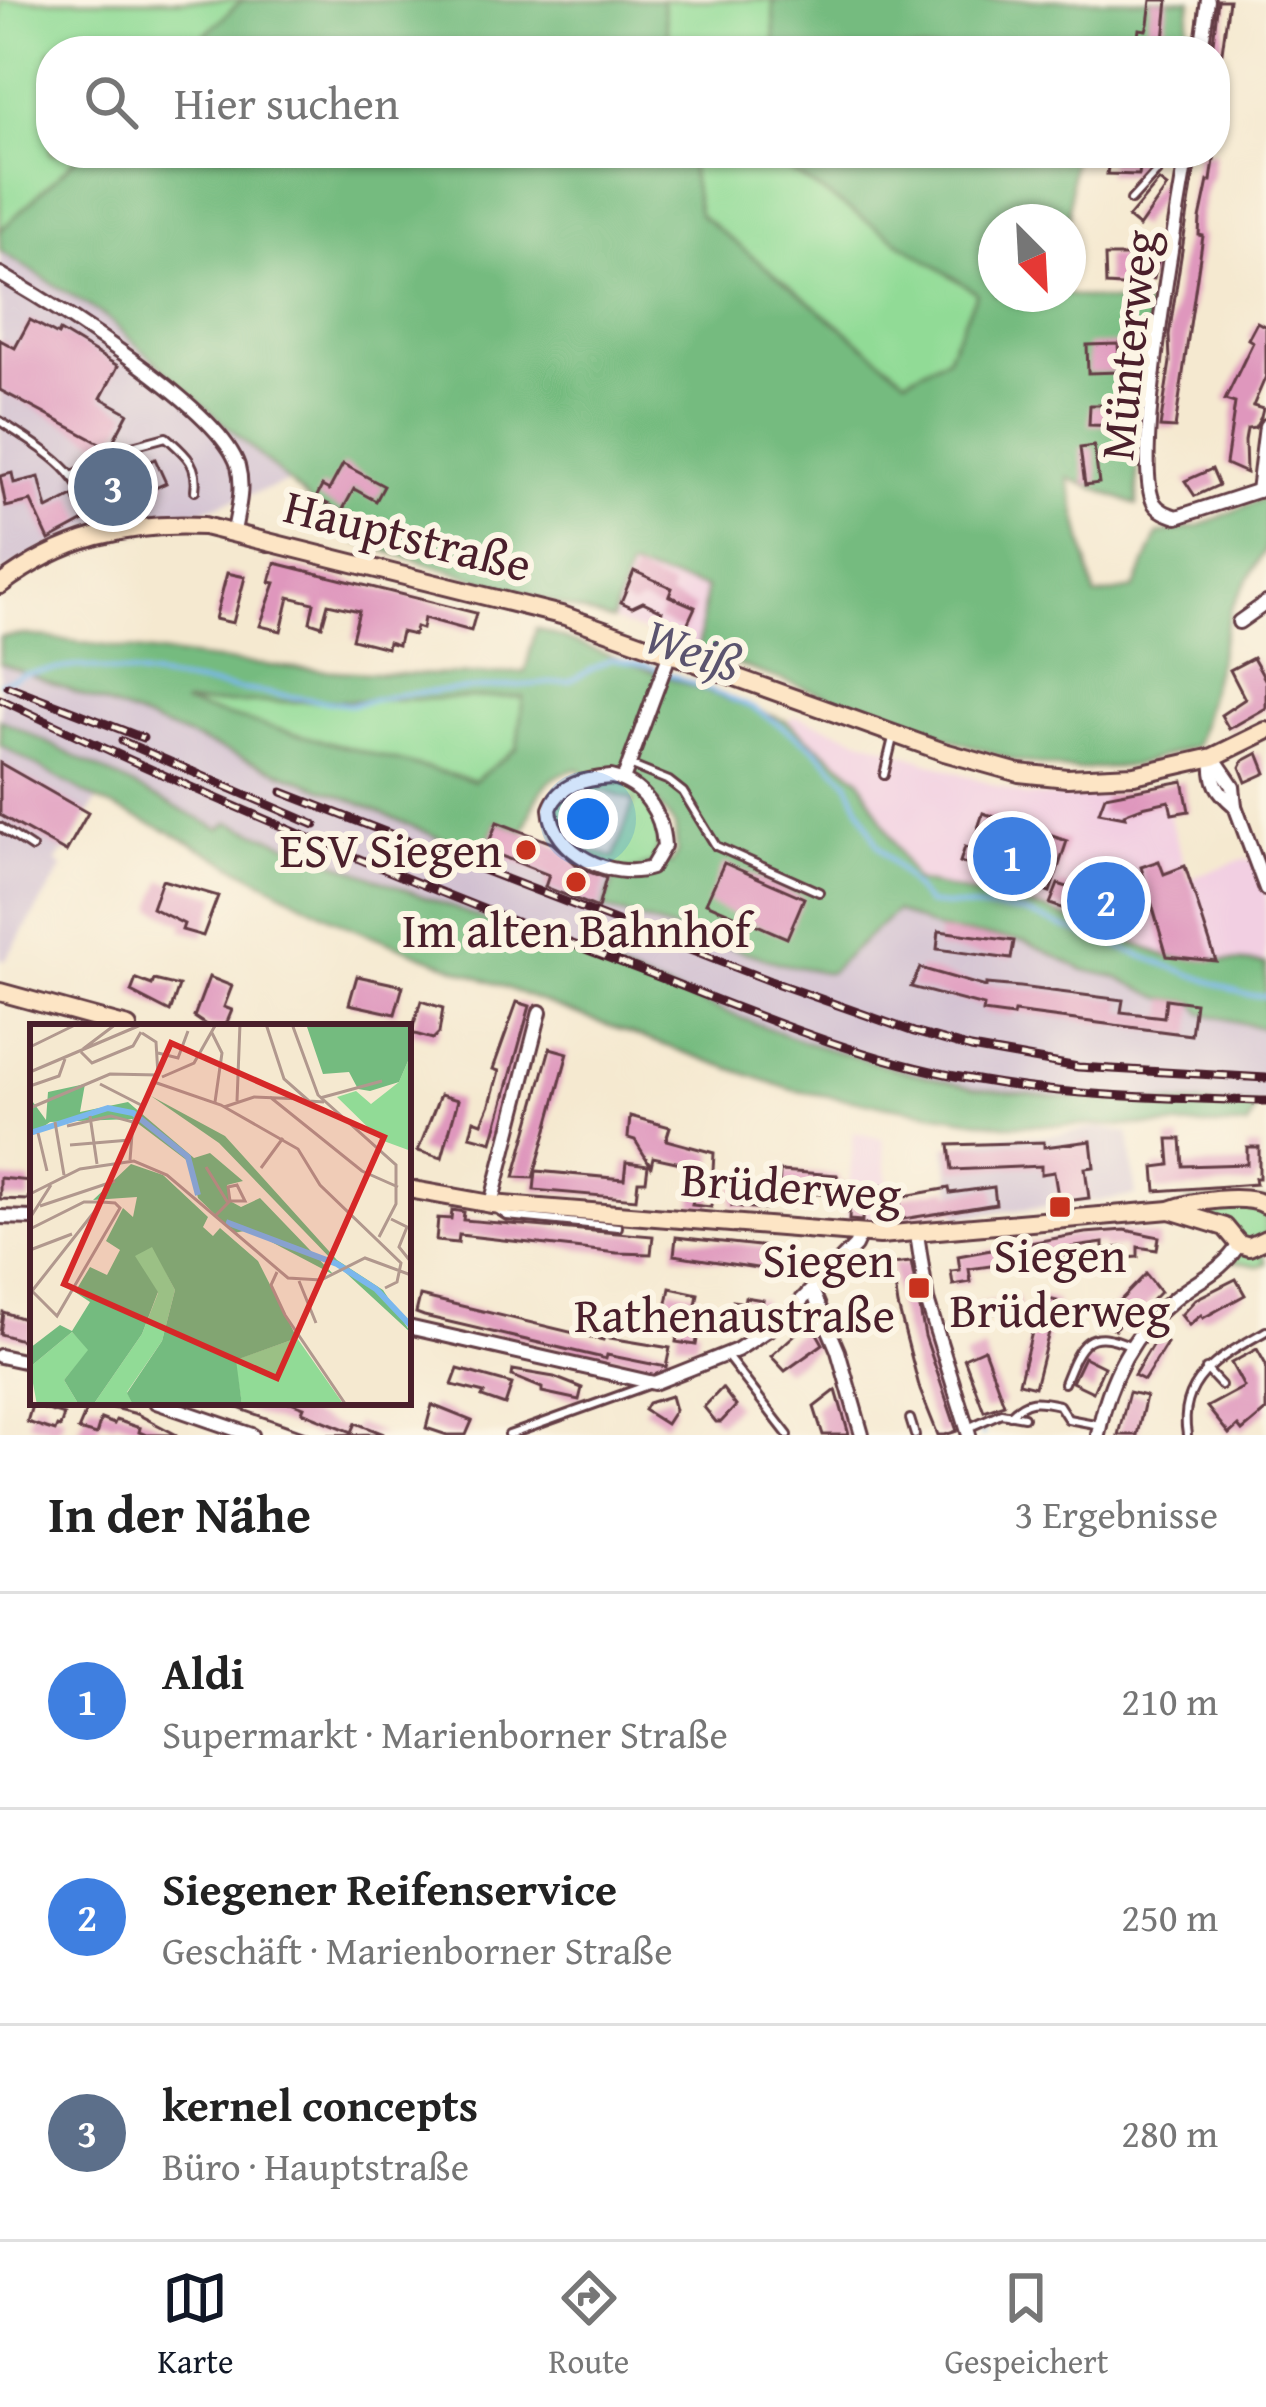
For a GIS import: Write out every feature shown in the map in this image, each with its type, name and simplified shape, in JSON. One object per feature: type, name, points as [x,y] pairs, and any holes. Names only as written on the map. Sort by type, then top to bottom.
[{"type":"main road","name":"Hauptstraße","points":[[0,585],[62,546],[101,532],[164,524],[234,531],[522,604],[668,659],[995,768],[1067,778],[1134,775],[1213,758],[1266,730]]},
{"type":"main road","points":[[0,992],[117,1024]]},
{"type":"main road","name":"Brüderweg","points":[[411,1190],[490,1204],[917,1234],[1170,1210],[1189,1202],[1255,1198],[1265,1203]]},
{"type":"main road","points":[[1238,1202],[1228,1213],[1226,1227],[1239,1244],[1264,1247]]},
{"type":"main road","name":"Brüderweg","points":[[1170,1210],[1226,1227]]},
{"type":"street","points":[[1203,36],[1208,0]]},
{"type":"street","name":"Münterweg","points":[[1185,168],[1151,392],[1150,486],[1154,502],[1177,518],[1262,490]]},
{"type":"street","points":[[0,274],[99,334],[223,439],[240,477],[234,531]]},
{"type":"street","points":[[1262,490],[1266,426]]},
{"type":"street","points":[[1239,622],[1266,603]]},
{"type":"street","points":[[623,780],[668,659]]},
{"type":"street","points":[[1213,758],[1211,776],[1218,792],[1235,806],[1262,860],[1266,889]]},
{"type":"street","points":[[611,777],[623,780],[651,804],[664,846],[651,868],[627,874],[564,843],[556,835],[550,809],[560,792],[576,784],[611,777]]},
{"type":"street","points":[[490,1204],[540,1012]]},
{"type":"street","points":[[0,1216],[30,1218]]},
{"type":"street","points":[[411,1329],[654,1383],[726,1355],[781,1321],[855,1246],[861,1233]]},
{"type":"street","points":[[917,1234],[927,1300],[968,1432]]},
{"type":"street","points":[[1099,1430],[1110,1385],[1131,1346],[1176,1298],[1221,1269],[1239,1244]]},
{"type":"street","points":[[812,1290],[838,1351],[862,1435]]},
{"type":"street","points":[[0,1355],[30,1363]]},
{"type":"street","points":[[165,1405],[252,1435]]},
{"type":"lane","points":[[1131,200],[1160,168]]},
{"type":"lane","points":[[0,421],[74,475],[101,532]]},
{"type":"lane","points":[[74,475],[117,450],[158,436],[166,437],[188,457],[197,473],[195,490]]},
{"type":"lane","points":[[884,775],[894,735]]},
{"type":"lane","points":[[629,764],[682,792],[716,846],[820,892]]},
{"type":"lane","points":[[0,827],[32,848]]},
{"type":"lane","points":[[490,1204],[507,1216],[618,1227]]},
{"type":"lane","points":[[1187,1435],[1184,1421],[1189,1396],[1206,1369],[1266,1331]]},
{"type":"lane","points":[[1064,1383],[1076,1353],[1090,1338],[1113,1337],[1131,1346]]},
{"type":"lane","points":[[726,1355],[788,1435]]},
{"type":"lane","points":[[1206,1369],[1221,1385]]},
{"type":"lane","points":[[509,1435],[654,1383]]},
{"type":"lane","points":[[1010,1415],[1033,1399],[1059,1405],[1068,1419],[1099,1430]]},
{"type":"lane","points":[[968,1432],[1000,1414],[1024,1417]]},
{"type":"lane","points":[[910,1419],[915,1435]]},
{"type":"shaded area","points":[[0,251],[106,316],[292,481],[196,512],[121,515],[0,574]]},
{"type":"shaded area","points":[[629,568],[706,589],[698,651],[612,621]]},
{"type":"shaded area","points":[[0,663],[359,803],[482,857],[497,822],[617,868],[604,908],[830,973],[896,911],[940,930],[1024,941],[1084,970],[1116,977],[1162,998],[1195,1003],[1202,1013],[1265,1029],[1266,1107],[1071,1098],[973,1088],[804,1042],[230,822],[220,829],[0,719]]},
{"type":"shaded area","points":[[796,716],[1025,796],[1117,796],[1160,786],[1189,879],[1243,859],[1257,862],[1266,889],[1266,964],[1167,956],[1047,910],[915,881],[860,779],[786,721]]},
{"type":"shaded area","points":[[0,745],[97,800],[56,862],[63,867],[5,961],[0,959]]},
{"type":"shaded area","points":[[1101,1128],[1129,1133],[1136,1196],[956,1217],[945,1147],[1006,1135],[1043,1136]]},
{"type":"shaded area","points":[[854,1132],[883,1139],[892,1224],[846,1220]]},
{"type":"green space","points":[[0,0],[242,0],[204,36],[36,36],[36,168],[66,168],[0,231]]},
{"type":"green space","points":[[242,0],[662,0],[668,36],[204,36]]},
{"type":"green space","points":[[662,0],[773,0],[774,36],[668,36]]},
{"type":"green space","points":[[773,0],[1191,0],[1186,36],[774,36]]},
{"type":"green space","points":[[66,168],[691,168],[699,214],[906,379],[947,357],[977,293],[786,168],[1072,168],[1070,204],[978,204],[978,312],[1086,312],[1086,297],[1151,307],[1138,402],[1137,505],[1068,478],[1095,596],[1134,589],[1158,534],[1199,526],[1266,497],[1266,549],[1231,608],[1196,746],[1132,766],[1072,770],[1012,760],[698,651],[706,588],[629,568],[612,621],[354,541],[106,317],[0,251],[0,231]]},
{"type":"green space","points":[[690,168],[786,168],[977,293],[947,357],[905,379],[698,214]]},
{"type":"green space","points":[[536,628],[786,721],[860,779],[915,881],[1047,910],[1167,956],[1266,964],[1266,1029],[1202,1013],[1195,1003],[1162,998],[1116,977],[1084,970],[1024,941],[939,930],[896,911],[829,973],[783,964],[603,908],[617,872],[627,874],[659,859],[671,864],[677,852],[675,826],[656,801],[651,804],[633,784],[590,779],[579,769],[566,772],[548,783],[536,800],[524,832],[497,822],[483,857],[359,803],[0,663],[0,637],[27,635],[338,671],[525,672]],"holes":[[[523,697],[517,748],[474,781],[183,704]]]},
{"type":"green space","points":[[524,696],[517,748],[475,781],[177,703]]},
{"type":"green space","points":[[0,719],[220,829],[229,822],[804,1042],[973,1088],[1071,1098],[1257,1106],[1248,1126],[1004,1125],[792,1090],[561,1009],[347,926],[170,832],[97,800],[0,745]]},
{"type":"green space","points":[[590,779],[633,784],[663,832],[651,868],[617,872],[556,835],[553,800]],"holes":[[[601,790],[634,801],[614,858],[582,848]]]},
{"type":"green space","points":[[1266,1200],[1266,1239],[1260,1245],[1266,1263],[1258,1266],[1229,1260],[1239,1244],[1189,1202]]},
{"type":"building","points":[[1151,0],[1168,0],[1164,36],[1138,36],[1139,29],[1146,30]]},
{"type":"building","points":[[1218,0],[1229,0],[1224,36],[1214,36]]},
{"type":"building","points":[[1108,168],[1140,168],[1139,175],[1107,174]]},
{"type":"building","points":[[1195,168],[1213,168],[1200,219],[1199,235],[1203,236],[1175,428],[1160,427],[1170,362],[1169,335]]},
{"type":"building","points":[[1159,181],[1167,187],[1139,227],[1128,218]]},
{"type":"building","points":[[1149,250],[1160,252],[1154,279],[1143,278],[1138,287],[1106,285],[1105,256],[1148,256]]},
{"type":"building","points":[[30,320],[58,335],[60,331],[118,366],[101,398],[128,413],[111,445],[0,390],[0,340],[15,348]]},
{"type":"building","points":[[1257,322],[1266,327],[1266,376],[1253,406],[1263,409],[1261,417],[1255,428],[1247,429],[1246,473],[1226,464],[1235,403],[1225,400],[1253,342],[1248,339]]},
{"type":"building","points":[[1118,344],[1120,372],[1088,373],[1087,345]]},
{"type":"building","points":[[1090,405],[1124,405],[1123,426],[1089,425]]},
{"type":"building","points":[[1094,446],[1099,483],[1085,485],[1080,448]]},
{"type":"building","points":[[155,459],[166,483],[108,510],[98,485]]},
{"type":"building","points":[[343,464],[384,486],[376,501],[354,489],[342,511],[316,498],[322,486],[329,490]]},
{"type":"building","points":[[1212,469],[1219,485],[1195,496],[1185,481]]},
{"type":"building","points":[[12,473],[14,483],[39,477],[47,509],[73,496],[84,521],[49,540],[31,501],[6,507],[0,476]]},
{"type":"building","points":[[275,563],[476,613],[471,631],[424,618],[422,629],[416,627],[414,635],[401,632],[398,645],[388,642],[387,648],[352,639],[359,611],[328,604],[322,626],[310,622],[314,603],[289,597],[281,631],[260,626],[275,583],[270,582]]},
{"type":"building","points":[[634,571],[672,588],[669,596],[695,607],[684,631],[658,620],[662,611],[643,602],[632,607],[621,602]]},
{"type":"building","points":[[227,573],[245,577],[233,623],[215,619]]},
{"type":"building","points":[[1253,658],[1266,681],[1266,708],[1229,729],[1221,715],[1245,699],[1230,670]]},
{"type":"building","points":[[1258,753],[1266,773],[1246,782],[1240,767]]},
{"type":"building","points":[[0,763],[88,813],[66,852],[0,815]]},
{"type":"building","points":[[1183,781],[1189,811],[1172,814],[1169,801],[1125,817],[1099,812],[1105,796]]},
{"type":"building","points":[[983,813],[1067,841],[1050,892],[1017,881],[1016,885],[960,862],[965,847],[971,849]]},
{"type":"building","points":[[497,822],[552,843],[581,869],[606,878],[598,908],[545,887],[549,875],[486,850]]},
{"type":"building","points":[[1159,861],[1164,874],[1185,866],[1216,961],[1167,956],[1141,867]]},
{"type":"building","points":[[724,863],[804,898],[787,938],[706,903]]},
{"type":"building","points":[[162,880],[218,896],[203,936],[182,930],[184,924],[152,908]]},
{"type":"building","points":[[1058,884],[1107,900],[1100,921],[1050,904]]},
{"type":"building","points":[[939,931],[1014,941],[1011,959],[937,949]]},
{"type":"building","points":[[920,968],[986,987],[1123,1000],[1121,1012],[1164,1017],[1166,999],[1195,1003],[1191,1035],[983,1012],[984,1006],[911,987]]},
{"type":"building","points":[[357,976],[403,986],[395,1014],[349,1004]]},
{"type":"building","points":[[209,977],[232,986],[224,1007],[232,1010],[226,1024],[204,1024],[194,1017]]},
{"type":"building","points":[[136,979],[179,986],[170,1012],[131,992]]},
{"type":"building","points":[[421,1001],[443,1008],[439,1033],[433,1039],[411,1033]]},
{"type":"building","points":[[517,1002],[530,1006],[492,1142],[470,1136],[474,1120],[482,1123],[490,1104],[499,1071],[493,1069]]},
{"type":"building","points":[[550,1048],[568,1053],[546,1133],[533,1178],[514,1177]]},
{"type":"building","points":[[440,1095],[458,1100],[442,1158],[418,1151]]},
{"type":"building","points":[[630,1116],[670,1127],[666,1140],[714,1153],[711,1207],[692,1205],[699,1167],[653,1157],[651,1166],[635,1140],[628,1138]]},
{"type":"building","points":[[1168,1139],[1181,1139],[1183,1166],[1247,1164],[1247,1147],[1259,1147],[1259,1178],[1256,1184],[1156,1191],[1154,1167],[1170,1165]]},
{"type":"building","points":[[1091,1141],[1094,1167],[1085,1168],[1089,1198],[1059,1202],[1054,1172],[1041,1174],[1041,1166],[952,1170],[949,1145],[1044,1142],[1044,1147]]},
{"type":"building","points":[[626,1162],[648,1165],[646,1181],[638,1181],[636,1199],[534,1190],[536,1171],[624,1179]]},
{"type":"building","points":[[780,1171],[837,1175],[840,1183],[882,1186],[881,1203],[863,1201],[862,1221],[849,1220],[850,1196],[779,1191]]},
{"type":"building","points":[[0,1178],[30,1181],[29,1200],[0,1199]]},
{"type":"building","points":[[734,1184],[766,1186],[764,1209],[732,1206]]},
{"type":"building","points":[[994,1187],[996,1204],[903,1219],[899,1197],[949,1188],[950,1193]]},
{"type":"building","points":[[452,1210],[464,1212],[463,1220],[653,1236],[651,1254],[459,1235],[458,1243],[436,1241],[438,1218],[451,1219]]},
{"type":"building","points":[[1125,1230],[1159,1237],[1157,1250],[1138,1247],[1138,1257],[1124,1258],[1124,1247],[1103,1249],[1103,1243],[1068,1248],[1069,1255],[969,1269],[971,1282],[953,1285],[951,1271],[960,1270],[958,1256]]},
{"type":"building","points":[[676,1237],[778,1248],[776,1271],[674,1255]]},
{"type":"building","points":[[911,1262],[925,1336],[957,1431],[945,1435],[938,1435],[920,1390],[898,1306],[892,1264]]},
{"type":"building","points":[[1146,1274],[1160,1292],[1131,1322],[1122,1318],[1115,1330],[1104,1323],[1115,1306]]},
{"type":"building","points":[[1236,1279],[1245,1295],[1189,1325],[1181,1315],[1196,1299]]},
{"type":"building","points":[[670,1288],[698,1294],[692,1327],[699,1328],[696,1345],[676,1342],[681,1311],[666,1308]]},
{"type":"building","points":[[420,1296],[603,1340],[670,1348],[666,1367],[607,1355],[606,1359],[424,1316],[416,1313]]},
{"type":"building","points":[[745,1297],[763,1300],[754,1325],[729,1320],[733,1301],[744,1303]]},
{"type":"building","points":[[1018,1297],[1020,1309],[961,1319],[959,1307]]},
{"type":"building","points":[[1041,1297],[1057,1301],[1035,1387],[1019,1383]]},
{"type":"building","points":[[3,1312],[30,1321],[28,1342],[0,1334]]},
{"type":"building","points":[[810,1321],[823,1344],[785,1371],[771,1356]]},
{"type":"building","points":[[1157,1337],[1167,1343],[1144,1380],[1134,1375]]},
{"type":"building","points":[[984,1349],[1004,1404],[984,1411],[964,1358]]},
{"type":"building","points":[[1257,1349],[1266,1365],[1266,1411],[1242,1431],[1238,1426],[1229,1434],[1207,1407],[1244,1387],[1231,1363]]},
{"type":"building","points":[[1084,1357],[1104,1367],[1093,1392],[1072,1382]]},
{"type":"building","points":[[458,1369],[512,1384],[505,1405],[482,1397],[484,1393],[452,1385]]},
{"type":"building","points":[[513,1370],[582,1388],[579,1400],[542,1392],[512,1376]]},
{"type":"building","points":[[722,1388],[736,1406],[716,1422],[704,1407]]},
{"type":"building","points":[[836,1390],[849,1435],[823,1435],[814,1407]]},
{"type":"building","points":[[1129,1392],[1146,1396],[1137,1435],[1118,1435]]},
{"type":"building","points":[[671,1396],[675,1410],[666,1424],[644,1410],[648,1403]]},
{"type":"building","points":[[32,1405],[46,1405],[44,1409],[64,1415],[55,1431],[27,1422]]},
{"type":"building","points":[[89,1405],[102,1405],[137,1414],[177,1435],[146,1435],[140,1428],[101,1419],[96,1435],[78,1430]]},
{"type":"building","points":[[229,1405],[299,1405],[304,1407],[302,1412],[352,1432],[356,1423],[384,1434],[314,1435]]},
{"type":"building","points":[[432,1405],[472,1421],[466,1435],[426,1428]]},
{"type":"waterway","name":"Weiß","points":[[0,683],[23,674],[79,666],[350,705],[402,694],[568,682],[611,659],[647,665],[755,709],[813,747],[847,781],[877,844],[928,904],[1023,912],[1247,995],[1266,996]]},
{"type":"railway","points":[[8,686],[143,738]]},
{"type":"railway","points":[[0,699],[396,874],[841,1046],[924,1069],[1041,1089],[1266,1101]]},
{"type":"railway","points":[[122,741],[315,825]]},
{"type":"railway","points":[[282,792],[914,1032],[971,1048],[1078,1067],[1266,1078]]},
{"type":"place","name":"kernel concepts","points":[[113,487]]},
{"type":"place","name":"ESV Siegen","points":[[526,850]]},
{"type":"place","name":"Aldi","points":[[1012,856]]},
{"type":"place","name":"Im alten Bahnhof","points":[[576,882]]},
{"type":"place","name":"Siegener Reifenservice","points":[[1106,901]]},
{"type":"place","name":"Siegen Brüderweg","points":[[1060,1207]]},
{"type":"place","name":"Siegen Rathenaustraße","points":[[919,1288]]}]
